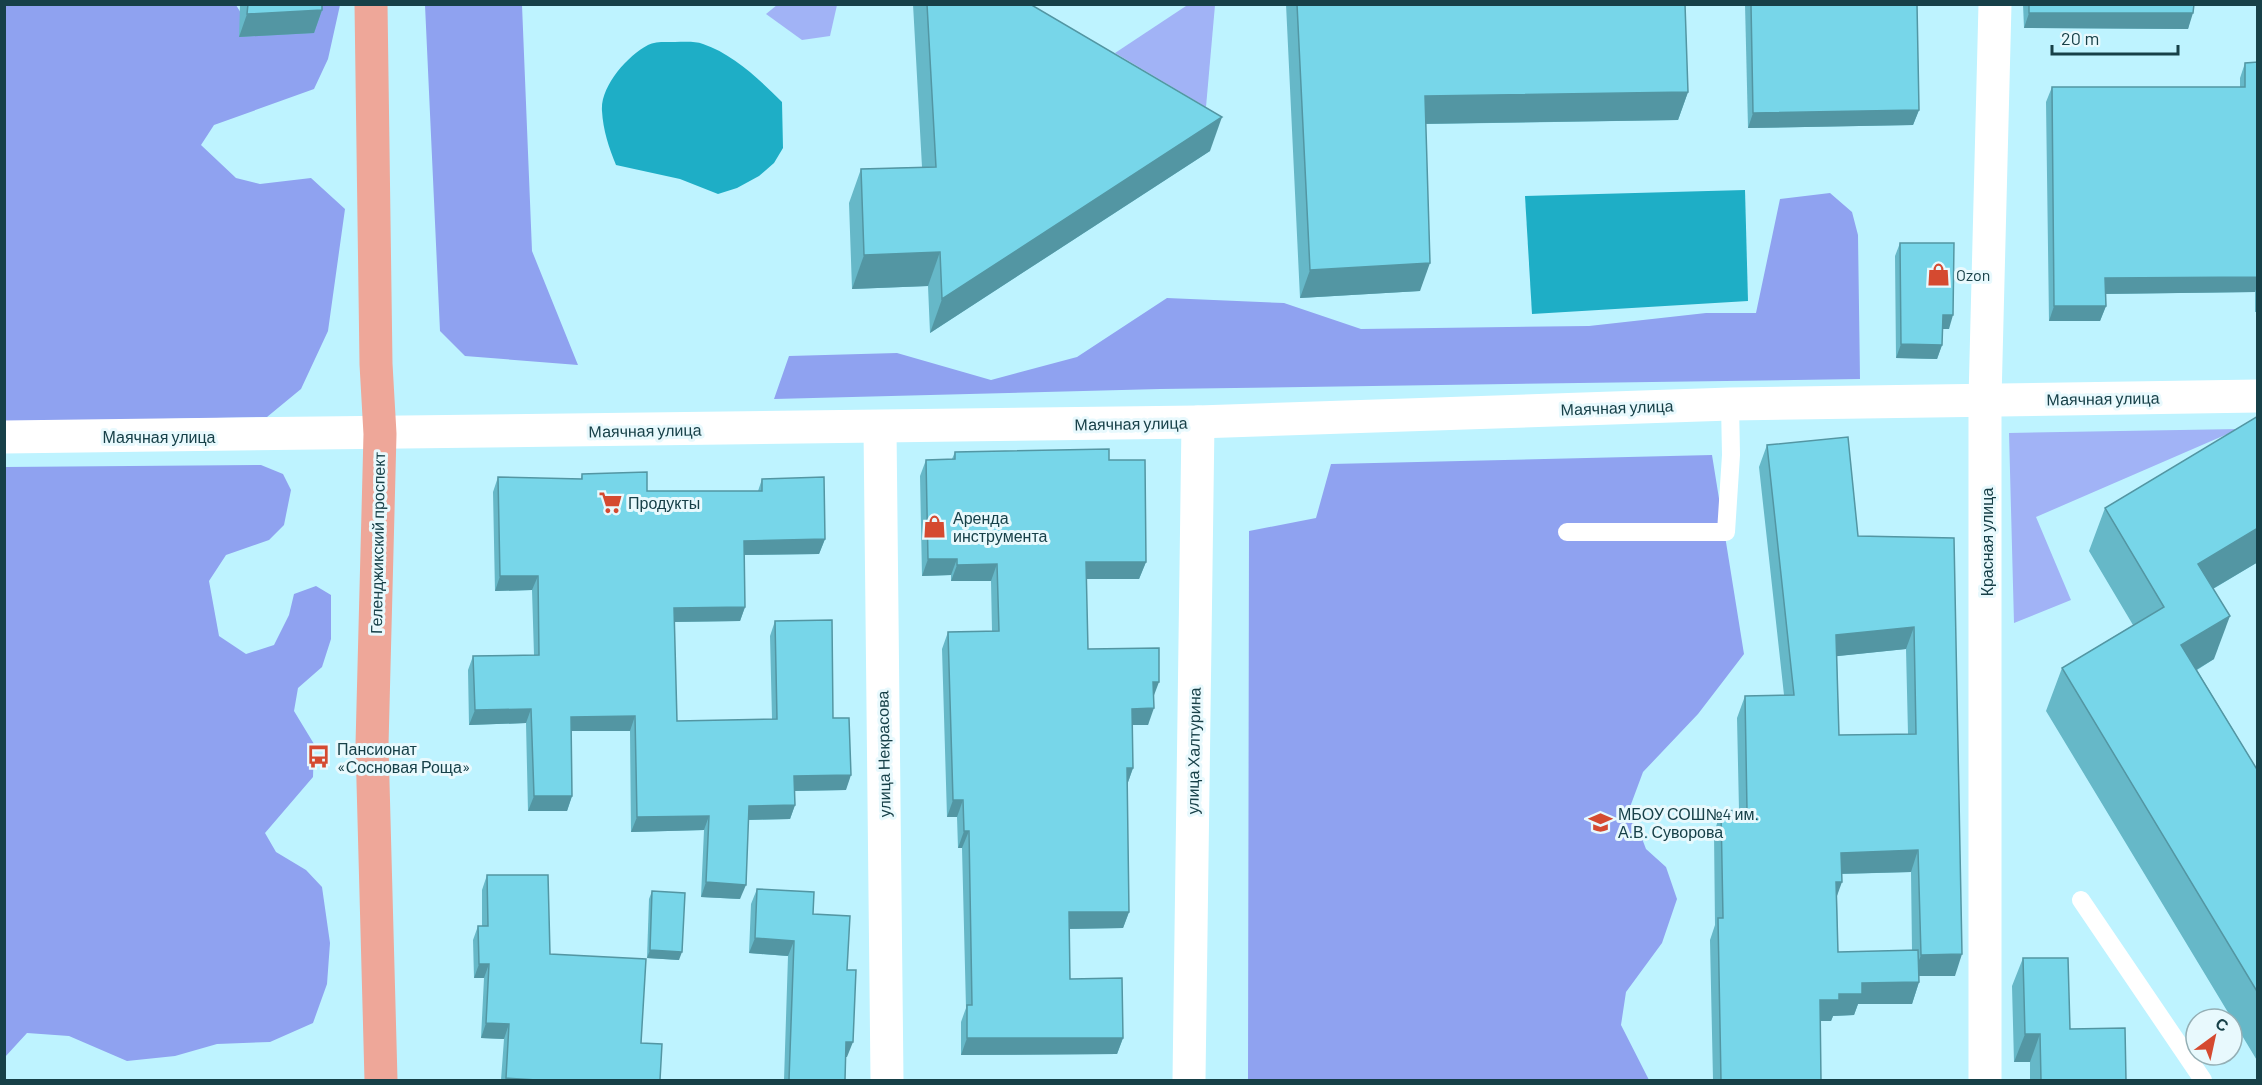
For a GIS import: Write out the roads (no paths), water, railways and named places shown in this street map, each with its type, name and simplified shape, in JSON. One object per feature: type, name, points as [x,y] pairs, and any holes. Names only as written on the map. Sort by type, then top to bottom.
[{"type":"main road","name":"Геленджикский проспект","points":[[371,4],[376,364],[380,434],[372,745],[381,1080]]},
{"type":"street","name":"Красная улица","points":[[1985,1080],[1985,399],[1995,4]]},
{"type":"street","name":"Маячная улица","points":[[4,437],[880,428],[1198,422],[1730,404],[2258,396]]},
{"type":"street","name":"улица Халтурина","points":[[1189,1080],[1198,422]]},
{"type":"street","name":"улица Некрасова","points":[[880,428],[887,1080]]},
{"type":"lane","points":[[1567,532],[1726,532],[1731,454],[1730,404]]},
{"type":"lane","points":[[2080,900],[2203,1080]]},
{"type":"place","name":"Ozon","points":[[1938,274]]},
{"type":"place","name":"Продукты","points":[[610,502]]},
{"type":"place","name":"Аренда инструмента","points":[[935,526]]},
{"type":"place","name":"Пансионат «Сосновая Роща»","points":[[319,757]]},
{"type":"place","name":"МБОУ СОШ№4 им. А.В. Суворова","points":[[1600,822]]}]
